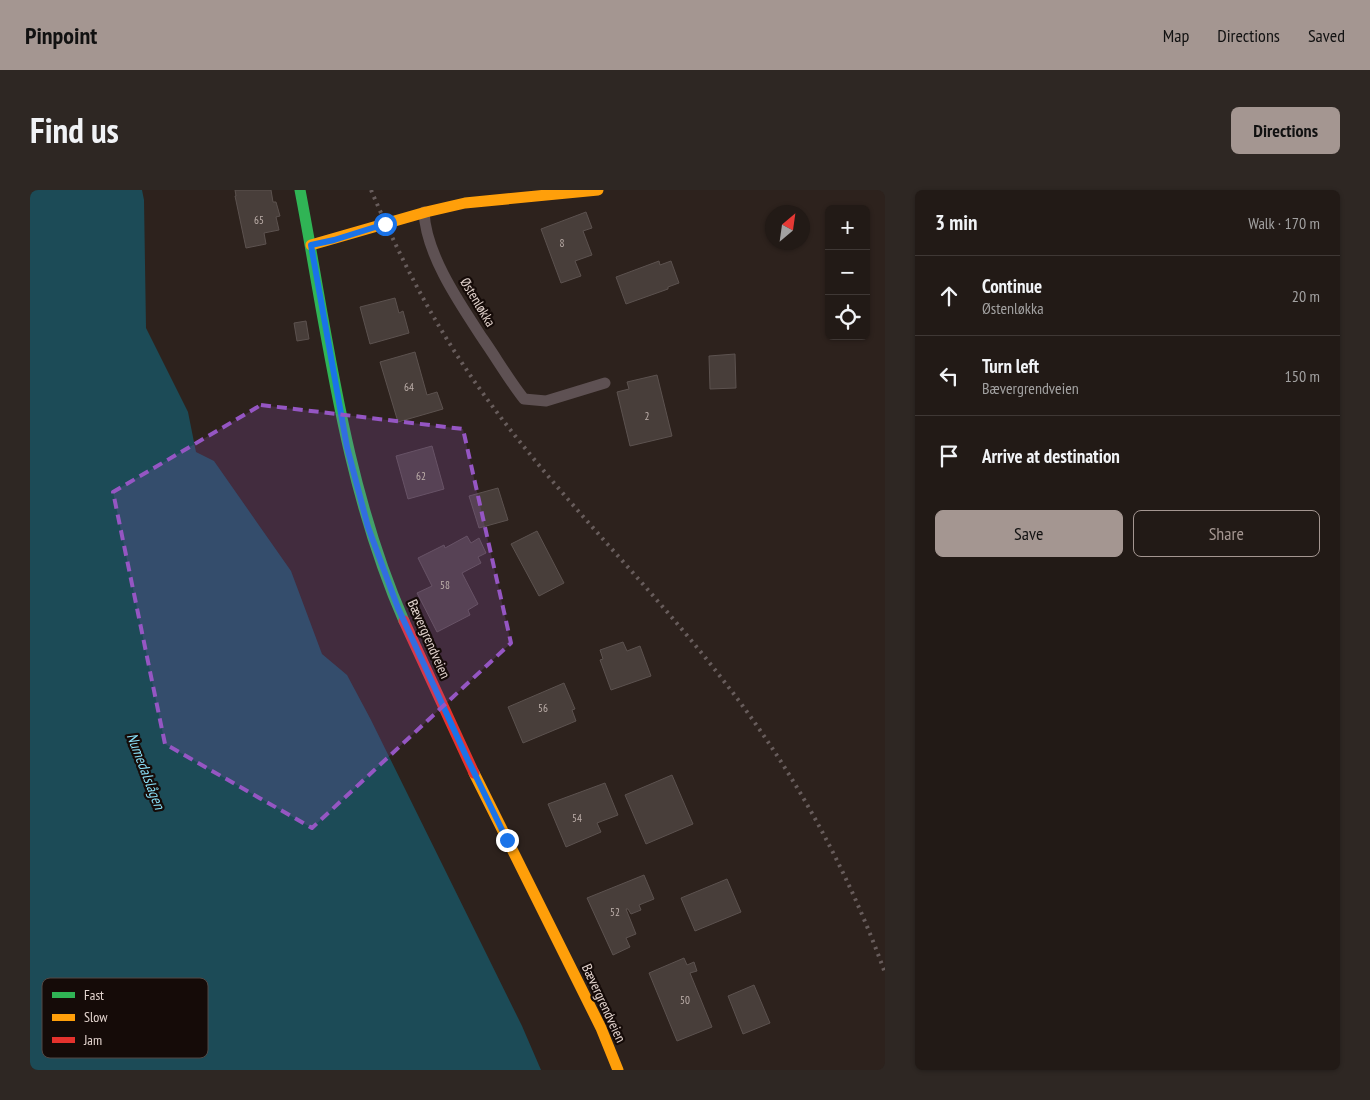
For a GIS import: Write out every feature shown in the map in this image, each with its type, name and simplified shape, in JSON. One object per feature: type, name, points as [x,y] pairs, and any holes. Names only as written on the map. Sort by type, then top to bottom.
[{"type":"main road","name":"Bævergrendveien","points":[[300,190],[347,447],[368,527],[384,572],[398,608],[467,758],[601,1028],[618,1070]]},
{"type":"main road","points":[[311,245],[334,240],[424,212],[465,203],[598,190]]},
{"type":"lane","name":"Østenløkka","points":[[424,212],[427,234],[453,293],[524,399],[546,401],[605,383]]},
{"type":"highlighted area","points":[[261,405],[463,429],[511,643],[312,828],[165,744],[113,492]]},
{"type":"water","name":"Numedalslågen","points":[[30,190],[142,190],[144,200],[146,328],[188,412],[196,452],[214,461],[291,571],[322,654],[347,675],[371,720],[522,1026],[541,1070],[30,1070]]},
{"type":"building","points":[[235,190],[271,190],[273,202],[276,202],[280,216],[276,217],[279,230],[264,233],[266,244],[246,248]]},
{"type":"building","points":[[586,212],[592,228],[583,231],[592,255],[575,261],[581,276],[561,283],[541,229]]},
{"type":"building","points":[[659,261],[660,265],[671,261],[679,283],[668,287],[668,289],[626,304],[616,277]]},
{"type":"building","points":[[395,298],[399,313],[403,311],[409,333],[370,344],[360,307]]},
{"type":"building","points":[[306,321],[309,339],[297,341],[294,323]]},
{"type":"building","points":[[415,352],[427,395],[437,392],[443,409],[398,422],[380,362]]},
{"type":"building","points":[[735,354],[736,388],[710,389],[709,356]]},
{"type":"building","points":[[657,375],[672,436],[630,446],[617,392],[629,389],[627,382]]},
{"type":"building","points":[[432,446],[444,489],[408,499],[396,456]]},
{"type":"building","points":[[498,488],[508,520],[479,528],[469,496]]},
{"type":"building","points":[[537,531],[564,583],[539,596],[511,544]]},
{"type":"building","points":[[467,536],[471,543],[479,538],[486,553],[478,557],[481,563],[462,573],[478,604],[468,610],[470,615],[437,632],[417,593],[432,586],[418,558],[444,545],[445,548]]},
{"type":"building","points":[[623,642],[627,651],[640,646],[651,676],[611,690],[600,660],[603,659],[600,650]]},
{"type":"building","points":[[564,683],[575,709],[572,710],[576,721],[523,743],[508,707]]},
{"type":"building","points":[[672,775],[693,824],[646,844],[625,795]]},
{"type":"building","points":[[605,783],[618,815],[597,823],[601,832],[566,847],[548,804]]},
{"type":"building","points":[[644,875],[654,899],[639,905],[641,910],[631,914],[626,909],[636,934],[626,938],[630,947],[613,955],[587,898]]},
{"type":"building","points":[[727,879],[741,912],[695,931],[681,898]]},
{"type":"building","points":[[684,958],[687,965],[694,962],[697,971],[690,973],[712,1027],[677,1041],[649,973]]},
{"type":"building","points":[[754,985],[770,1023],[743,1034],[728,996]]},
{"type":"railway","points":[[371,190],[394,241],[432,314],[477,385],[536,461],[662,606],[723,680],[795,783],[835,857],[870,934],[885,973]]},
{"type":"traffic: fast","points":[[300,190],[329,354],[352,463],[383,569],[404,621]]},
{"type":"traffic: slow","points":[[311,245],[426,212],[465,203],[598,190]]},
{"type":"traffic: slow","points":[[474,773],[601,1028],[618,1070]]},
{"type":"traffic: jam","points":[[404,621],[474,773]]},
{"type":"route","points":[[385,224],[311,245],[347,447],[368,527],[398,608],[507,840]]}]
